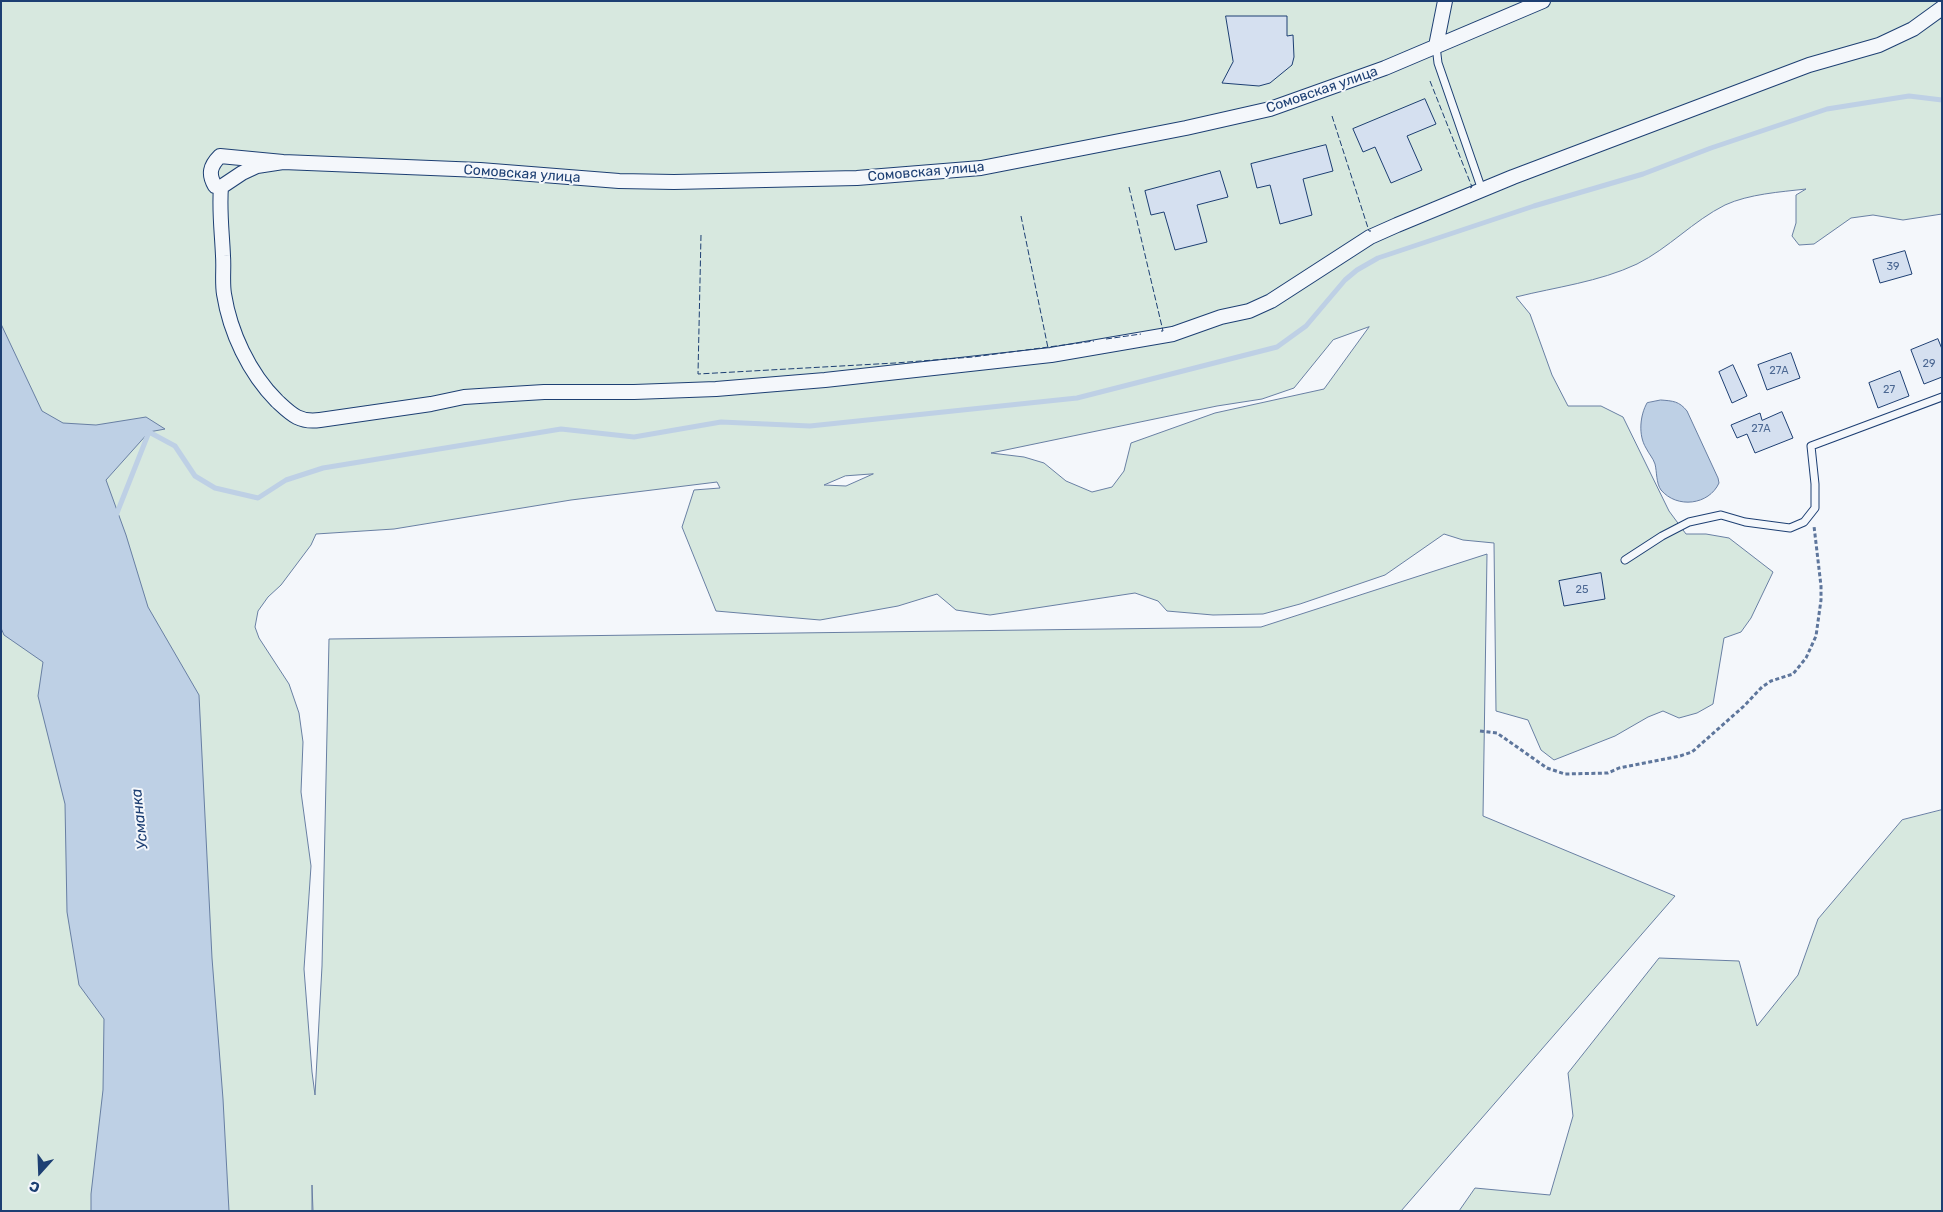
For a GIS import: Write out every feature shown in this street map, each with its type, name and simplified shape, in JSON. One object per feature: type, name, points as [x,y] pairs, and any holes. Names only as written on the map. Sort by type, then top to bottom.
[{"type":"street","points":[[1436,46],[1445,1]]},
{"type":"street","name":"Сомовская улица","points":[[283,162],[257,166],[242,173],[221,187],[215,186],[210,178],[210,170],[220,156],[283,162],[480,170],[619,181],[674,182],[857,178],[981,168],[1270,110],[1384,68],[1543,1]]},
{"type":"street","points":[[221,187],[223,292],[227,310],[238,340],[269,392],[289,412],[309,422],[464,398],[544,392],[634,392],[755,387],[984,364],[1137,342],[1173,334],[1221,317],[1249,311],[1299,285],[1370,237],[1482,190],[1809,65],[1879,45],[1913,29],[1942,8]]},
{"type":"lane","points":[[1436,46],[1438,62],[1482,190]]},
{"type":"lane","points":[[1625,560],[1662,536],[1689,522],[1721,515],[1746,522],[1790,528],[1804,522],[1815,508],[1815,484],[1811,446],[1942,397]]},
{"type":"path","points":[[1480,731],[1497,734],[1547,768],[1565,774],[1608,773],[1619,768],[1692,752],[1744,706],[1762,687],[1771,681],[1792,674],[1806,658],[1816,636],[1822,586],[1814,527],[1815,508]]},
{"type":"shaded area","points":[[1,1],[1942,1],[1942,214],[1903,220],[1873,215],[1851,218],[1814,244],[1799,245],[1792,236],[1796,223],[1796,195],[1806,189],[1754,196],[1734,201],[1713,211],[1649,258],[1623,270],[1593,280],[1516,297],[1530,314],[1552,375],[1568,406],[1601,406],[1623,417],[1669,511],[1686,534],[1706,534],[1729,538],[1773,572],[1751,618],[1741,632],[1724,638],[1713,704],[1697,713],[1679,718],[1663,711],[1648,717],[1615,736],[1554,760],[1541,750],[1528,720],[1496,711],[1494,543],[1463,540],[1444,534],[1385,575],[1300,604],[1263,614],[1213,615],[1167,611],[1158,601],[1135,593],[990,615],[956,610],[937,594],[898,606],[820,620],[716,611],[682,527],[694,490],[720,488],[717,482],[571,500],[394,529],[316,534],[311,545],[281,585],[268,597],[258,611],[255,627],[259,638],[289,684],[299,713],[303,742],[301,792],[311,866],[304,969],[315,1095],[322,966],[329,639],[1261,627],[1487,554],[1483,816],[1675,896],[1401,1211],[313,1211],[312,1185],[312,1211],[1,1211]],"holes":[[[1369,327],[1324,389],[1215,413],[1131,443],[1124,471],[1112,487],[1092,492],[1066,481],[1044,463],[1024,457],[991,453],[1217,406],[1262,399],[1294,388],[1333,340]],[[873,474],[846,486],[824,485],[845,476]]]},
{"type":"shaded area","points":[[1942,810],[1942,1211],[1459,1211],[1475,1188],[1550,1195],[1573,1116],[1568,1073],[1659,958],[1739,961],[1757,1026],[1798,975],[1818,919],[1902,820]]},
{"type":"water","name":"Усманка","points":[[1,324],[42,411],[63,423],[96,425],[146,417],[165,429],[149,432],[106,480],[126,535],[148,607],[199,695],[212,958],[223,1099],[229,1211],[91,1211],[91,1194],[103,1090],[104,1019],[79,985],[67,912],[65,804],[38,696],[43,662],[4,635],[1,628]]},
{"type":"water","points":[[1661,400],[1676,402],[1687,411],[1718,478],[1719,483],[1714,490],[1700,500],[1684,502],[1675,500],[1659,487],[1655,464],[1643,443],[1641,425],[1647,403]]},
{"type":"building","points":[[1226,16],[1287,16],[1287,36],[1293,35],[1294,57],[1292,65],[1270,83],[1259,86],[1222,83],[1233,62]]},
{"type":"building","points":[[1425,99],[1436,124],[1407,136],[1422,170],[1391,183],[1375,147],[1363,152],[1353,129]]},
{"type":"building","points":[[1326,145],[1333,171],[1303,179],[1312,215],[1280,224],[1270,185],[1257,188],[1251,164]]},
{"type":"building","points":[[1220,171],[1228,197],[1197,205],[1207,242],[1175,250],[1164,212],[1151,215],[1145,191]]},
{"type":"building","points":[[1905,251],[1912,274],[1880,283],[1873,260]]},
{"type":"building","points":[[1938,339],[1942,349],[1942,377],[1924,384],[1911,350]]},
{"type":"building","points":[[1791,353],[1800,378],[1767,390],[1758,365]]},
{"type":"building","points":[[1733,365],[1747,396],[1732,403],[1719,372]]},
{"type":"building","points":[[1900,371],[1909,396],[1878,408],[1869,383]]},
{"type":"building","points":[[1782,412],[1793,438],[1755,453],[1747,434],[1737,438],[1731,425],[1760,413],[1762,420]]},
{"type":"building","points":[[1601,573],[1605,599],[1564,606],[1559,581]]},
{"type":"waterway","points":[[115,518],[149,432],[175,446],[195,476],[215,488],[258,498],[286,480],[323,468],[561,429],[634,437],[721,422],[810,426],[1077,398],[1277,347],[1306,326],[1345,280],[1357,270],[1378,258],[1534,206],[1643,174],[1711,148],[1827,109],[1909,96],[1942,100]]},
{"type":"fence","points":[[1430,81],[1472,187],[1470,188]]},
{"type":"fence","points":[[1332,116],[1369,231],[1371,231]]},
{"type":"fence","points":[[1129,187],[1163,331],[1161,331]]},
{"type":"fence","points":[[1021,216],[1048,348]]},
{"type":"fence","points":[[701,235],[698,374],[973,357],[1094,341]]},
{"type":"fence","points":[[1106,339],[1141,334]]}]
